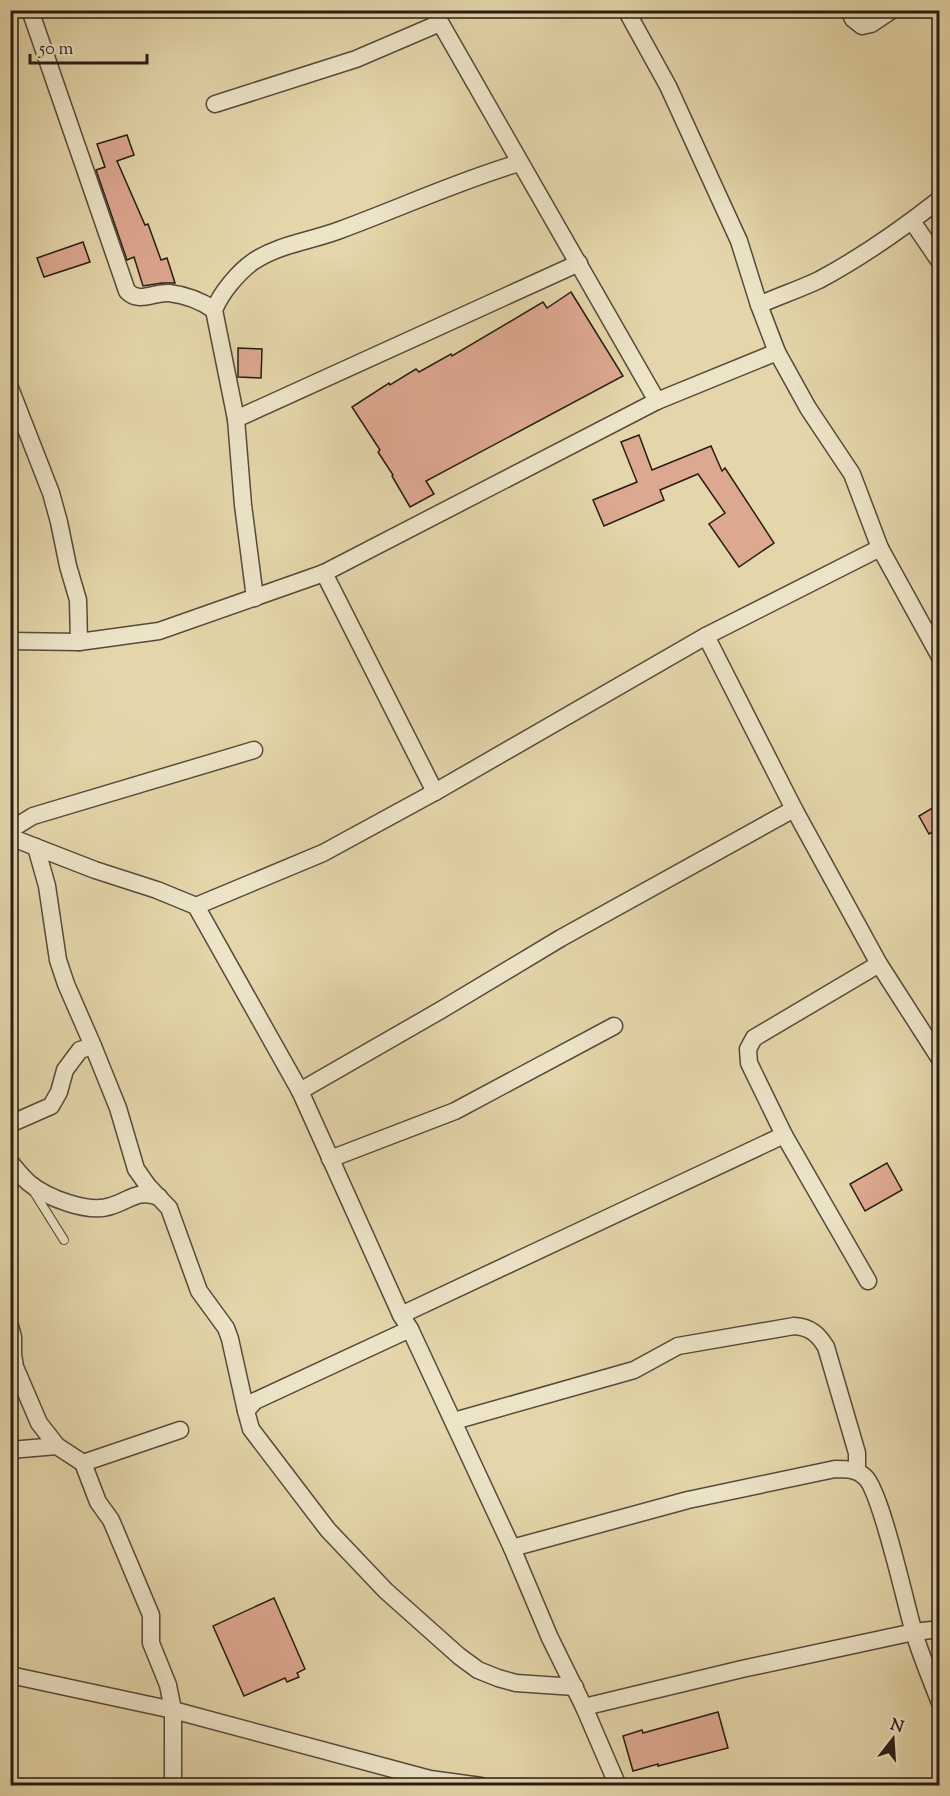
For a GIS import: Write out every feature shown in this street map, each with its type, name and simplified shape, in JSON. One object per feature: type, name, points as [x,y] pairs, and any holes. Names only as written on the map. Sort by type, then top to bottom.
[{"type":"street","points":[[30,10],[127,291],[138,298],[166,293],[190,297],[214,310]]},
{"type":"street","points":[[626,10],[668,86],[739,241],[759,305],[777,352],[808,408],[852,474],[880,548],[939,657]]},
{"type":"street","points":[[849,10],[853,19],[862,26],[871,24],[892,10]]},
{"type":"street","points":[[215,104],[356,59],[436,17],[657,401]]},
{"type":"street","points":[[255,598],[243,505],[236,419],[214,310],[220,295],[251,263],[275,249],[339,231],[470,178],[519,163]]},
{"type":"street","points":[[759,305],[818,280],[869,251],[939,199]]},
{"type":"street","points":[[912,221],[939,261]]},
{"type":"street","points":[[236,419],[579,262]]},
{"type":"street","points":[[10,641],[79,642],[159,631],[324,573],[657,401],[777,352]]},
{"type":"street","points":[[10,388],[54,503],[78,600],[79,642]]},
{"type":"street","points":[[196,906],[323,853],[435,792],[706,636],[880,548]]},
{"type":"street","points":[[324,573],[435,792]]},
{"type":"street","points":[[706,636],[794,809],[879,964],[939,1059]]},
{"type":"street","points":[[10,830],[33,816],[254,750]]},
{"type":"street","points":[[300,1091],[561,938],[794,809]]},
{"type":"street","points":[[10,837],[196,906],[300,1091],[405,1322],[454,1421],[618,1785]]},
{"type":"street","points":[[36,847],[47,886],[58,960],[66,984],[118,1107],[136,1169],[148,1186],[169,1208],[199,1291],[226,1328],[251,1429],[328,1530],[386,1591],[434,1635],[478,1670],[498,1678],[516,1683],[575,1687]]},
{"type":"street","points":[[868,1281],[784,1135],[749,1063],[748,1049],[754,1038],[879,964]]},
{"type":"street","points":[[330,1159],[455,1111],[614,1026]]},
{"type":"street","points":[[10,1124],[51,1106],[59,1092],[65,1070],[80,1050],[93,1046]]},
{"type":"street","points":[[246,1412],[255,1401],[405,1322],[784,1135]]},
{"type":"street","points":[[10,1162],[29,1184],[60,1200],[95,1209],[111,1206],[138,1194],[148,1193],[159,1197]]},
{"type":"street","points":[[10,1326],[14,1337],[15,1367],[39,1423],[57,1446],[83,1463],[98,1502],[111,1520],[151,1615],[151,1643],[168,1685],[173,1710],[173,1785]]},
{"type":"street","points":[[454,1421],[634,1370],[678,1346],[794,1326],[805,1327],[820,1336],[826,1347],[857,1453],[857,1471]]},
{"type":"street","points":[[83,1463],[180,1430]]},
{"type":"street","points":[[10,1450],[57,1446]]},
{"type":"street","points":[[512,1548],[688,1500],[835,1469],[857,1471],[871,1484],[880,1509],[914,1632],[939,1703]]},
{"type":"street","points":[[584,1707],[742,1669],[914,1632],[939,1629]]},
{"type":"street","points":[[10,1675],[173,1710],[430,1779],[481,1785]]},
{"type":"lane","points":[[29,1184],[64,1240]]},
{"type":"building","points":[[127,135],[134,155],[117,161],[145,225],[148,224],[161,260],[167,258],[175,283],[143,286],[134,257],[127,260],[96,170],[105,167],[97,144]]},
{"type":"building","points":[[83,242],[90,262],[44,277],[37,258]]},
{"type":"building","points":[[571,292],[623,376],[426,481],[434,494],[410,507],[378,452],[380,450],[352,407],[416,369],[419,372],[451,354],[452,356],[543,302],[547,308]]},
{"type":"building","points":[[238,348],[262,349],[261,378],[238,377]]},
{"type":"building","points":[[639,435],[652,470],[711,446],[722,471],[725,468],[774,543],[739,567],[709,524],[725,513],[698,474],[660,490],[664,500],[604,526],[593,500],[637,482],[621,442]]},
{"type":"building","points":[[939,804],[939,828],[929,834],[919,816]]},
{"type":"building","points":[[887,1163],[902,1190],[865,1211],[850,1184]]},
{"type":"building","points":[[274,1598],[305,1669],[297,1673],[299,1677],[287,1682],[285,1678],[244,1696],[213,1626]]},
{"type":"building","points":[[718,1712],[728,1748],[633,1771],[623,1736],[642,1730],[643,1733]]}]
